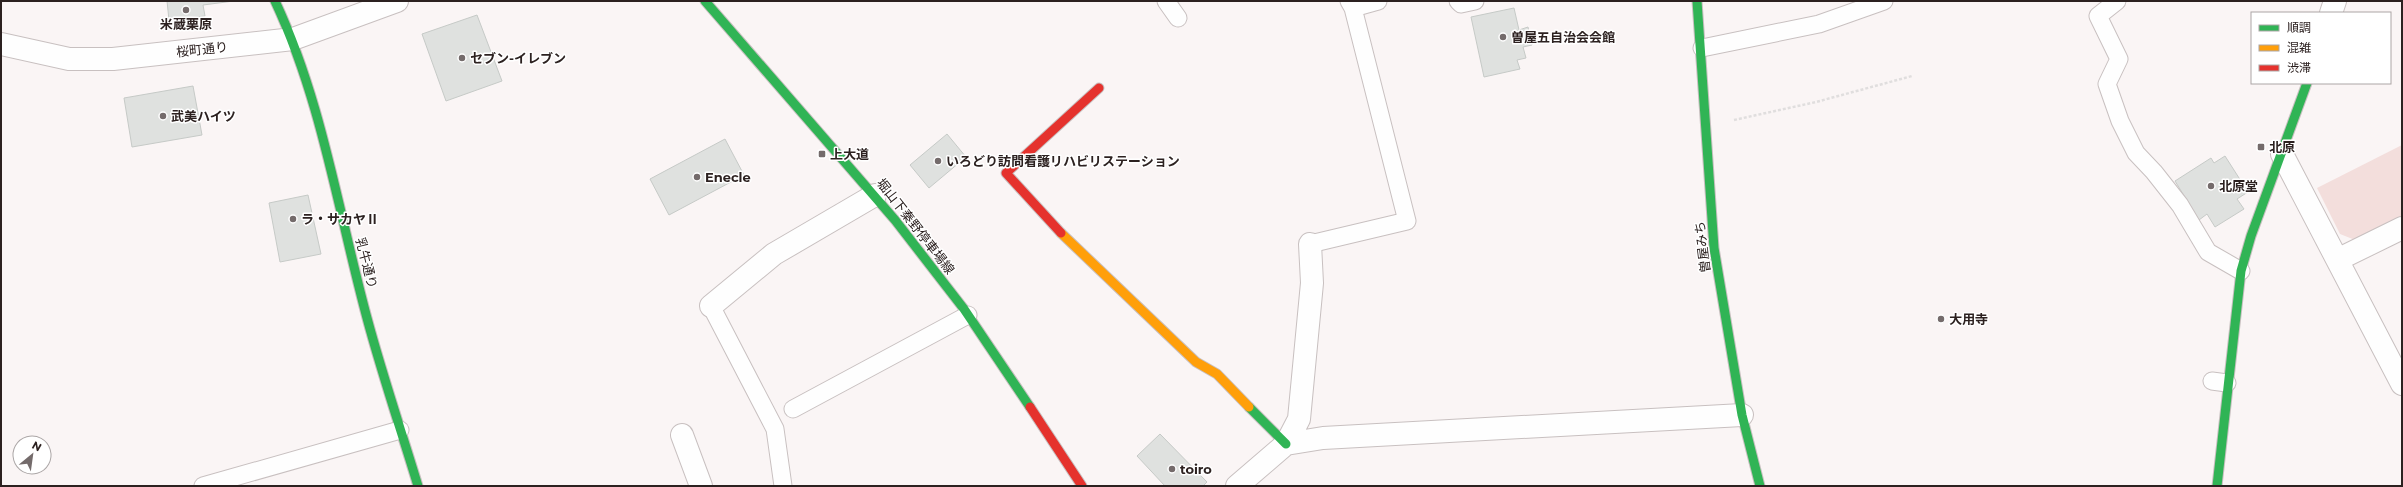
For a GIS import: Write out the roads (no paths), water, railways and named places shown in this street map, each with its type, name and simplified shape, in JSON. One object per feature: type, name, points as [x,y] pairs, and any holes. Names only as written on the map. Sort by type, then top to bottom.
[{"type":"street","name":"乳牛通り","points":[[275,1],[293,39],[316,109],[367,318],[418,486]]},
{"type":"street","name":"桜町通り","points":[[1,44],[69,59],[113,59],[293,39],[397,1]]},
{"type":"street","name":"堀山下秦野停車場線","points":[[705,1],[875,195],[968,315],[1082,486]]},
{"type":"street","name":"曽屋みち","points":[[1697,1],[1702,48],[1704,126],[1714,248],[1742,415],[1760,486]]},
{"type":"street","points":[[2331,12],[2335,1]]},
{"type":"street","points":[[2217,486],[2220,382],[2241,271],[2251,236],[2307,84]]},
{"type":"street","points":[[1099,88],[1006,173],[1062,234],[1196,362],[1217,374],[1286,444]]},
{"type":"street","points":[[2282,154],[2402,384]]},
{"type":"street","points":[[711,306],[774,254],[875,195]]},
{"type":"street","points":[[2338,259],[2402,228]]},
{"type":"street","points":[[1237,486],[1286,444],[1299,419],[1312,283],[1310,244]]},
{"type":"street","points":[[1286,444],[1331,438],[1742,415]]},
{"type":"street","points":[[682,435],[702,486]]},
{"type":"lane","points":[[1166,1],[1178,18]]},
{"type":"lane","points":[[1310,244],[1407,221],[1351,5],[1378,1]]},
{"type":"lane","points":[[1458,1],[1461,4],[1475,1]]},
{"type":"lane","points":[[1702,48],[1819,24],[1884,1]]},
{"type":"lane","points":[[2117,1],[2098,16],[2119,59],[2107,84],[2120,121],[2136,153],[2154,172],[2180,205],[2208,252],[2241,271]]},
{"type":"lane","points":[[711,306],[775,429],[783,486]]},
{"type":"lane","points":[[793,409],[968,315]]},
{"type":"lane","points":[[203,486],[400,430]]},
{"type":"place","name":"米蔵栗原","points":[[186,10]]},
{"type":"place","name":"曽屋五自治会会館","points":[[1503,37]]},
{"type":"place","name":"セブン-イレブン","points":[[462,58]]},
{"type":"place","name":"武美ハイツ","points":[[163,116]]},
{"type":"place","name":"北原","points":[[2261,147]]},
{"type":"place","name":"上大道","points":[[822,154]]},
{"type":"place","name":"いろどり訪問看護リハビリステーション","points":[[938,161]]},
{"type":"place","name":"Enecle","points":[[697,177]]},
{"type":"place","name":"北原堂","points":[[2211,186]]},
{"type":"place","name":"ラ・サカヤⅡ","points":[[293,219]]},
{"type":"place","name":"大用寺","points":[[1941,319]]},
{"type":"place","name":"toiro","points":[[1172,469]]}]
